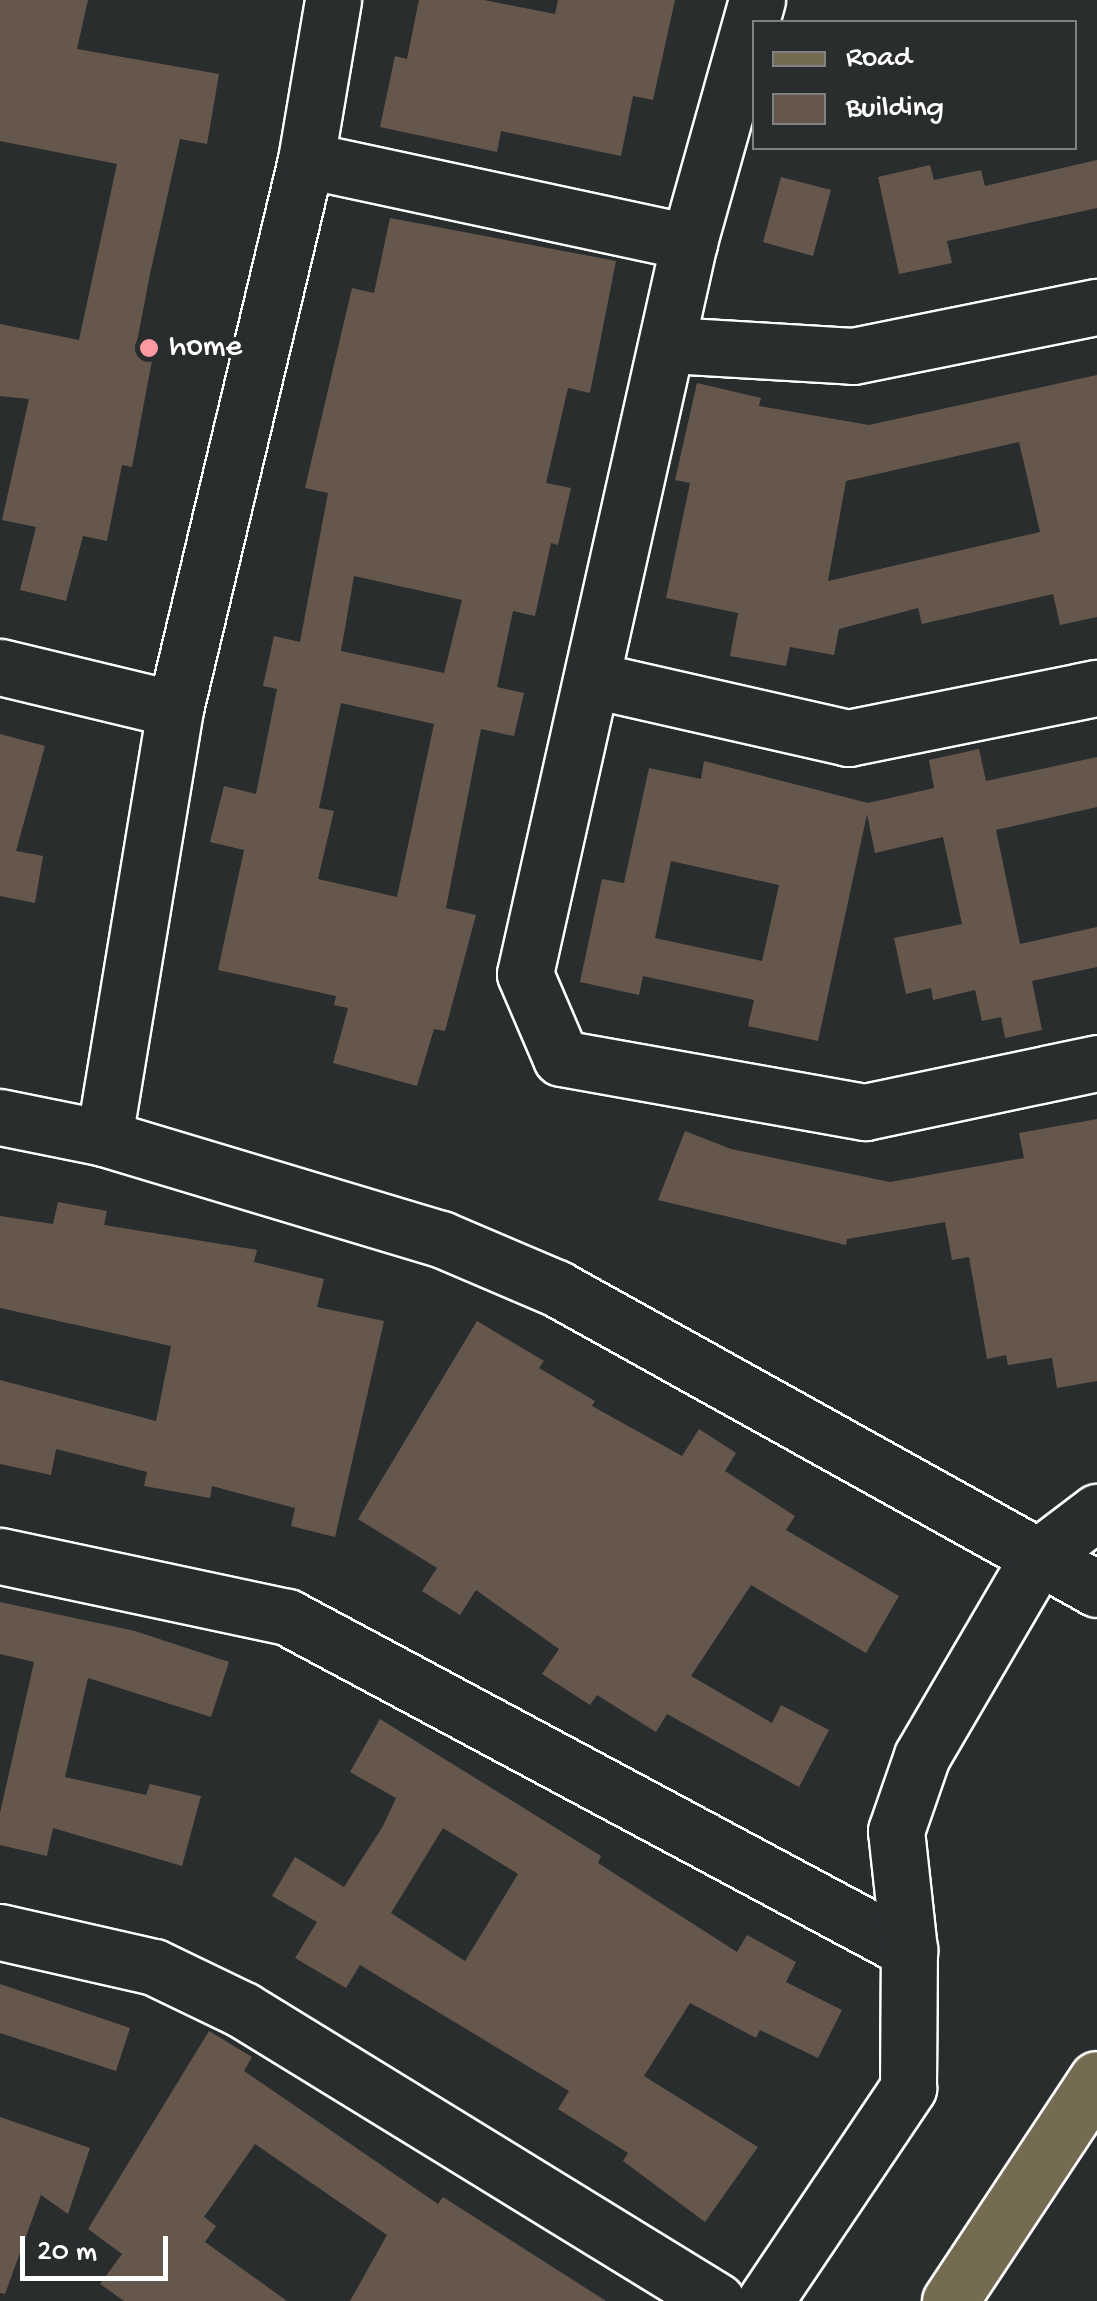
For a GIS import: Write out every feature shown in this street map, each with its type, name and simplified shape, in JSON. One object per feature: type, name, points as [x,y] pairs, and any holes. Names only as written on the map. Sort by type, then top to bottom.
[{"type":"main road","points":[[950,2301],[1097,2080]]},
{"type":"street","points":[[104,1138],[175,710],[306,160],[333,0]]},
{"type":"street","points":[[752,21],[689,242],[670,344],[525,974],[561,1058],[865,1112],[1097,1063]]},
{"type":"street","points":[[306,160],[689,242]]},
{"type":"street","points":[[670,344],[852,356],[1097,307]]},
{"type":"street","points":[[0,666],[175,710]]},
{"type":"street","points":[[592,680],[848,738],[1097,688]]},
{"type":"street","points":[[0,1117],[104,1138],[441,1239],[556,1288],[1097,1589]]},
{"type":"street","points":[[765,2301],[908,2088],[909,1950],[896,1831],[922,1756],[1039,1556],[1097,1512]]},
{"type":"street","points":[[0,1556],[287,1616],[909,1950]]},
{"type":"street","points":[[0,1932],[154,1967],[243,2010],[717,2301]]},
{"type":"building","points":[[0,0],[88,0],[77,49],[219,74],[207,144],[180,139],[150,274],[135,352],[153,355],[132,467],[122,465],[107,541],[83,536],[66,601],[20,590],[36,527],[2,520],[29,399],[0,396],[0,324],[79,340],[117,164],[0,141]]},
{"type":"building","points":[[419,0],[484,0],[555,14],[558,0],[675,0],[653,100],[633,96],[621,156],[501,131],[497,152],[380,127],[395,56],[407,59]]},
{"type":"building","points":[[1097,160],[1097,208],[947,241],[952,263],[899,274],[878,177],[930,165],[934,180],[981,170],[985,186]]},
{"type":"building","points":[[781,177],[831,190],[813,256],[763,242]]},
{"type":"building","points":[[390,218],[616,261],[590,393],[568,388],[546,483],[571,488],[558,545],[551,543],[535,616],[513,611],[497,687],[524,693],[514,736],[481,729],[446,908],[476,915],[445,1031],[434,1029],[417,1086],[333,1063],[348,1008],[334,1005],[336,996],[218,970],[244,850],[210,842],[224,786],[256,794],[277,689],[263,686],[274,636],[300,642],[328,493],[305,488],[352,288],[374,293]],"holes":[[[354,576],[462,600],[444,673],[341,651]],[[341,703],[434,724],[397,897],[318,879],[334,811],[319,808]]]},
{"type":"building","points":[[1097,375],[1097,617],[1060,625],[1053,594],[922,624],[918,608],[839,629],[834,655],[790,647],[786,666],[730,656],[738,613],[666,598],[690,483],[675,480],[697,383],[761,398],[759,406],[869,425]],"holes":[[[1019,442],[1040,532],[828,581],[846,481]]]},
{"type":"building","points":[[0,734],[45,746],[16,851],[43,856],[35,903],[0,896]]},
{"type":"building","points":[[979,749],[986,781],[1097,757],[1097,807],[996,830],[1020,944],[1097,927],[1097,967],[1032,981],[1042,1030],[1005,1038],[1001,1017],[982,1021],[975,990],[933,1000],[931,988],[906,994],[894,938],[962,924],[943,837],[875,853],[867,814],[818,1041],[748,1026],[754,1000],[643,976],[639,995],[580,982],[602,879],[624,883],[649,768],[701,779],[704,761],[868,803],[934,788],[929,760]],"holes":[[[671,861],[779,885],[762,961],[655,938]]]},
{"type":"building","points":[[1097,1119],[1097,1381],[1057,1388],[1052,1358],[1008,1365],[1006,1355],[987,1359],[969,1257],[952,1260],[945,1222],[847,1239],[846,1245],[658,1200],[685,1131],[731,1149],[890,1182],[1024,1158],[1019,1133]]},
{"type":"building","points":[[58,1202],[107,1211],[104,1225],[257,1250],[254,1262],[324,1279],[317,1307],[384,1321],[335,1537],[291,1526],[295,1508],[212,1486],[210,1498],[144,1486],[147,1472],[56,1449],[51,1475],[0,1464],[0,1380],[156,1421],[171,1346],[0,1308],[0,1216],[53,1224]]},
{"type":"building","points":[[477,1321],[544,1361],[539,1368],[595,1401],[592,1406],[682,1456],[699,1429],[736,1453],[725,1471],[795,1516],[786,1530],[899,1596],[866,1653],[751,1585],[691,1676],[772,1723],[781,1705],[829,1730],[799,1787],[667,1714],[656,1732],[597,1695],[590,1705],[542,1674],[559,1649],[476,1590],[460,1615],[422,1591],[437,1568],[358,1519]]},
{"type":"building","points":[[0,1602],[135,1631],[229,1662],[211,1717],[88,1678],[65,1777],[146,1795],[150,1784],[201,1796],[182,1866],[53,1828],[47,1856],[0,1845],[0,1813],[34,1662],[0,1654]]},
{"type":"building","points":[[380,1719],[601,1856],[598,1863],[737,1952],[747,1935],[796,1962],[786,1982],[842,2010],[818,2058],[760,2030],[756,2038],[690,2003],[644,2076],[758,2147],[705,2222],[623,2161],[628,2153],[558,2109],[569,2091],[360,1965],[346,1988],[295,1958],[317,1922],[272,1896],[295,1857],[344,1887],[396,1798],[350,1772]],"holes":[[[443,1828],[518,1874],[465,1961],[391,1913]]]},
{"type":"building","points":[[0,1984],[130,2028],[116,2071],[0,2033]]},
{"type":"building","points":[[209,2031],[252,2057],[244,2071],[438,2204],[443,2197],[606,2301],[350,2301],[387,2235],[255,2144],[204,2217],[216,2226],[205,2242],[287,2301],[124,2301],[100,2284],[122,2254],[88,2229]]},
{"type":"building","points":[[0,2117],[90,2148],[68,2214],[41,2195],[5,2294],[0,2293]]},
{"type":"place","name":"home","points":[[149,348]]}]
